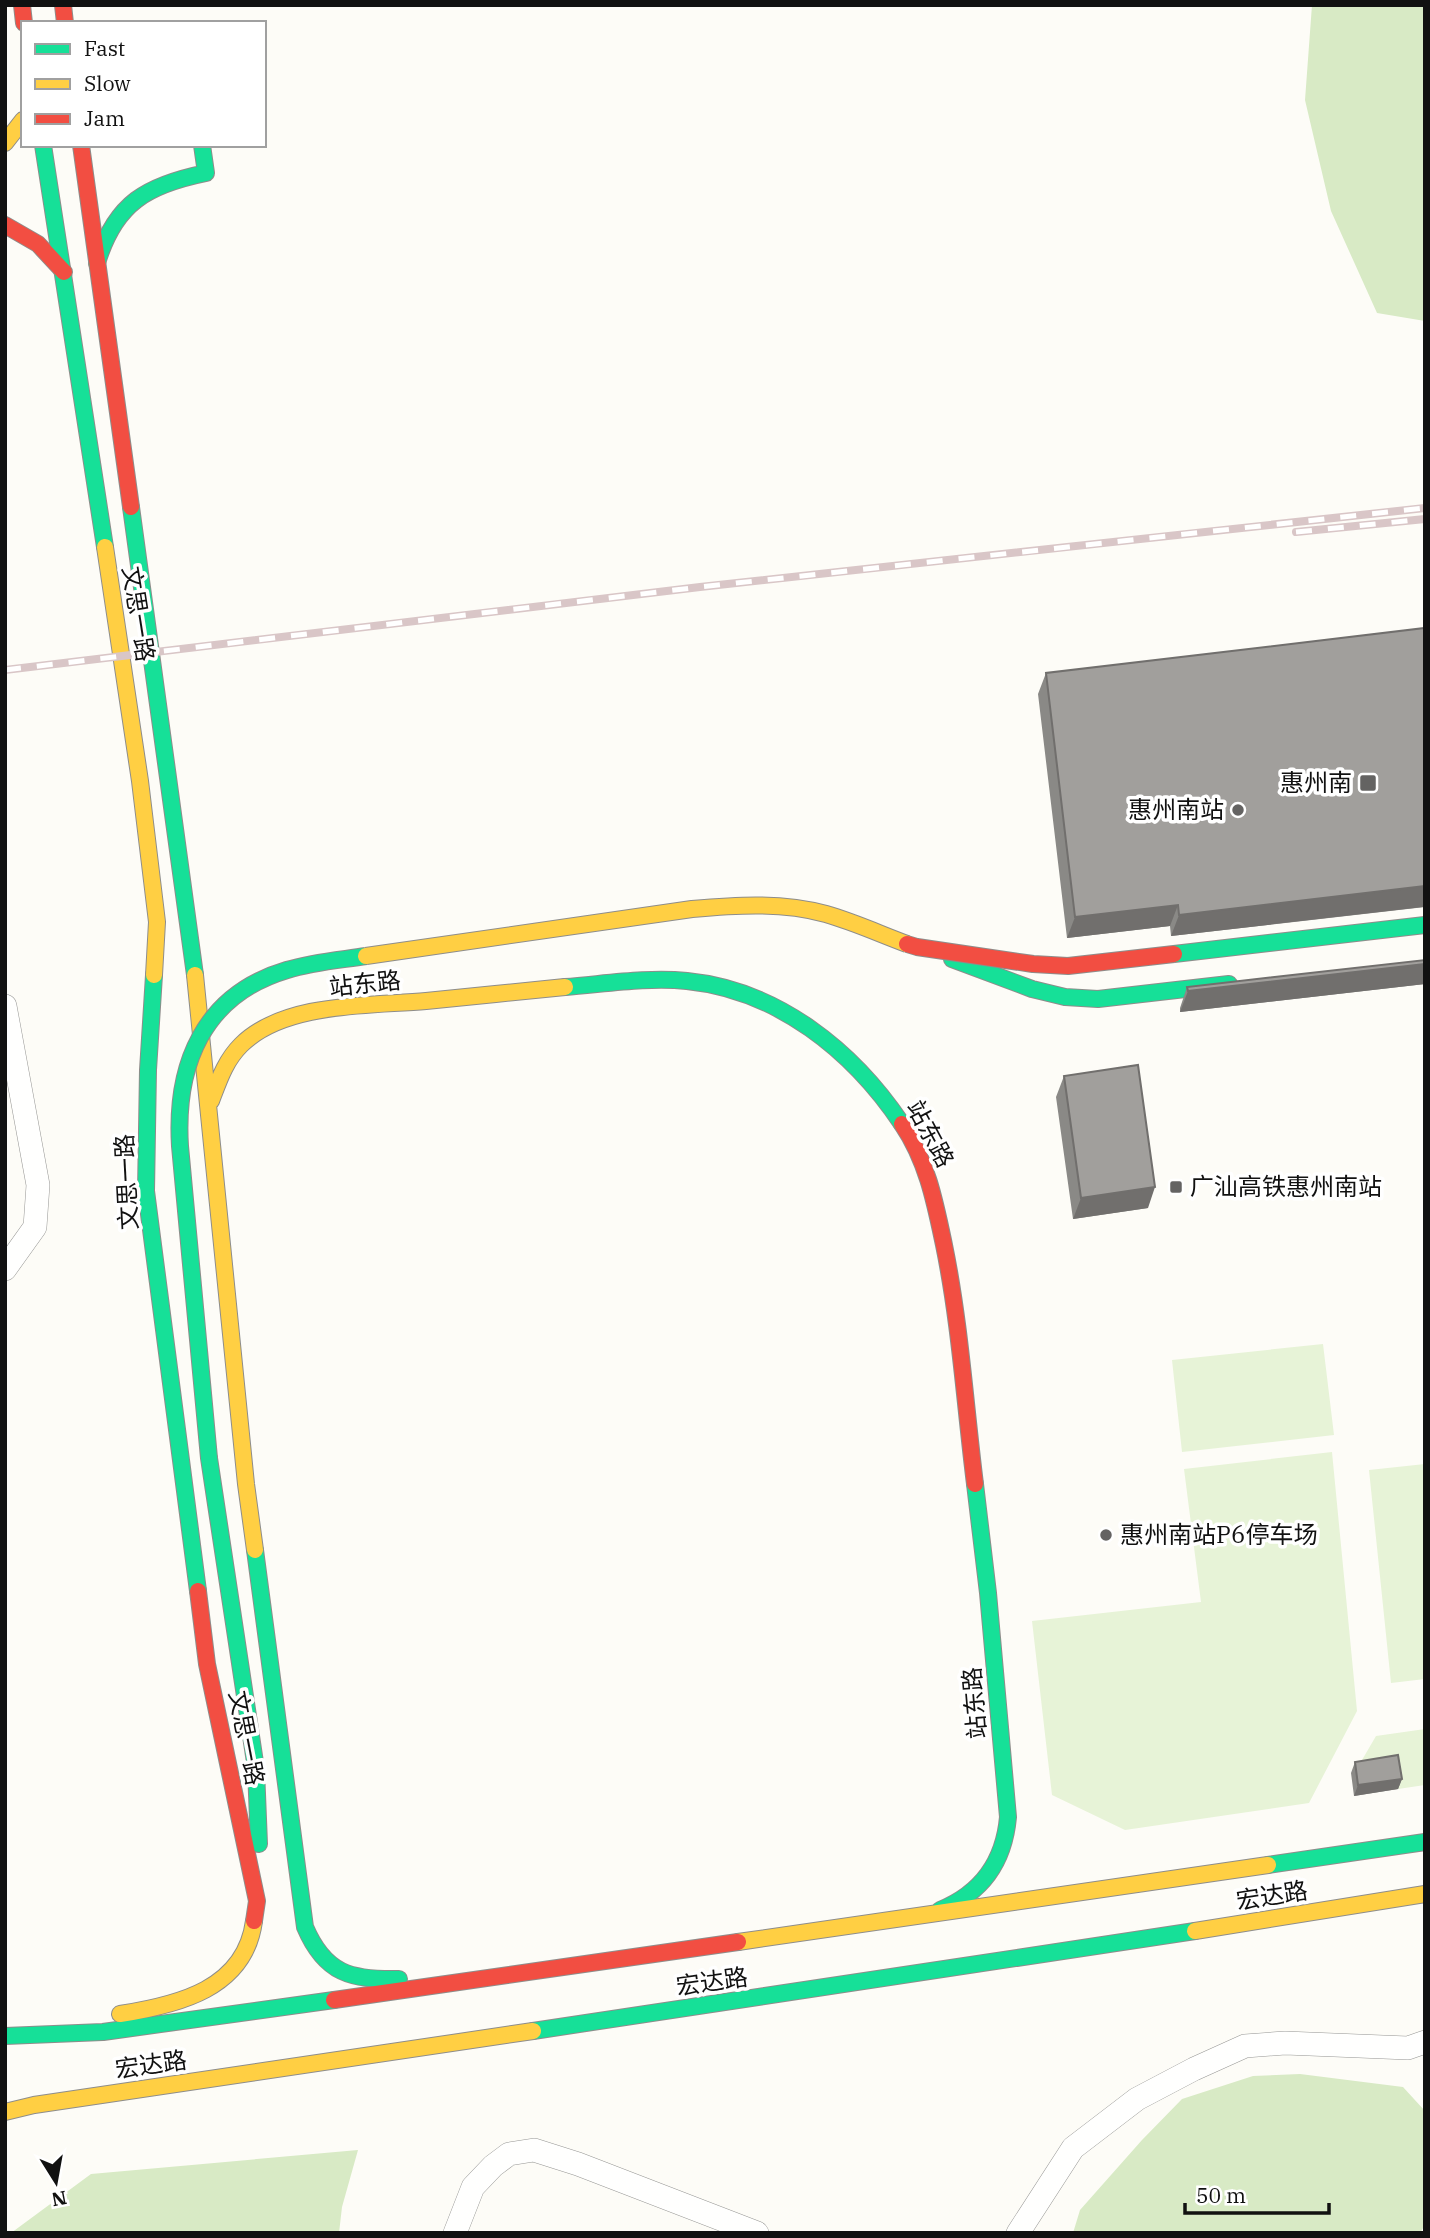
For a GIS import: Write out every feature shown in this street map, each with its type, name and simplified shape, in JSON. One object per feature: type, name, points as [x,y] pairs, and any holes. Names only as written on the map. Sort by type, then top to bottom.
[{"type":"street","points":[[5,143],[21,123]]},
{"type":"street","name":"文思一路","points":[[5,2035],[67,2021],[173,2004],[206,1992],[232,1970],[249,1945],[257,1916],[256,1884],[241,1830],[207,1664],[146,1191],[148,1070],[157,922],[140,781],[43,147]]},
{"type":"street","name":"文思一路","points":[[81,147],[195,972],[246,1484],[305,1927],[314,1948],[322,1958],[341,1973],[354,1978],[470,1980]]},
{"type":"street","points":[[96,267],[104,238],[111,225],[131,202],[158,184],[174,178],[206,173],[202,147]]},
{"type":"street","points":[[5,225],[43,247],[64,272]]},
{"type":"street","points":[[256,1884],[260,1836],[256,1769],[209,1458],[180,1146],[179,1099],[189,1059],[209,1022],[237,994],[271,975],[309,964],[736,905],[779,906],[825,914],[1032,989],[1065,998],[1098,999],[1248,982]]},
{"type":"street","points":[[917,947],[1033,964],[1069,966],[1425,925]]},
{"type":"street","name":"站东路","points":[[209,1111],[216,1082],[231,1055],[253,1033],[283,1019],[336,1009],[636,981],[690,981],[744,995],[802,1023],[861,1070],[896,1114],[923,1164],[933,1190],[952,1282],[988,1590],[1008,1817],[1008,1838],[985,1881],[959,1902],[928,1913]]},
{"type":"street","points":[[5,1006],[38,1185],[35,1227],[5,1269]]},
{"type":"street","name":"宏达路","points":[[5,2035],[103,2032],[1425,1842]]},
{"type":"street","name":"宏达路","points":[[5,2112],[34,2105],[1035,1957],[1425,1894]]},
{"type":"street","points":[[1018,2233],[1073,2148],[1137,2099],[1194,2069],[1245,2046],[1284,2043],[1419,2050]]},
{"type":"street","points":[[455,2233],[473,2187],[509,2154],[534,2150],[578,2164],[757,2233]]},
{"type":"green space","points":[[1312,5],[1425,5],[1425,321],[1377,313],[1331,211],[1305,100]]},
{"type":"green space","points":[[1323,1344],[1334,1435],[1182,1452],[1172,1360]]},
{"type":"green space","points":[[1332,1452],[1357,1711],[1309,1803],[1125,1830],[1052,1795],[1032,1621],[1201,1602],[1184,1469]]},
{"type":"green space","points":[[1425,1464],[1425,1679],[1391,1683],[1369,1470]]},
{"type":"green space","points":[[1425,1729],[1425,1785],[1398,1789],[1394,1767],[1355,1772],[1376,1736]]},
{"type":"green space","points":[[1300,2074],[1403,2087],[1425,2111],[1425,2225],[1420,2233],[1073,2233],[1080,2210],[1182,2099],[1253,2076]]},
{"type":"green space","points":[[358,2150],[342,2207],[339,2233],[11,2233],[91,2174]]},
{"type":"building","name":"惠州南站","points":[[1425,628],[1425,886],[1179,915],[1178,905],[1075,917],[1046,673]]},
{"type":"building","points":[[1425,960],[1425,964],[1188,991],[1187,987]]},
{"type":"building","points":[[1138,1065],[1155,1187],[1081,1198],[1064,1076]]},
{"type":"building","points":[[1398,1755],[1402,1779],[1358,1785],[1355,1762]]},
{"type":"railway","points":[[5,670],[700,587],[1425,508]]},
{"type":"railway","points":[[1296,532],[1425,519]]},
{"type":"traffic: fast","points":[[43,147],[105,547]]},
{"type":"traffic: fast","points":[[97,263],[113,225],[136,200],[167,184],[206,173],[202,147]]},
{"type":"traffic: fast","points":[[131,507],[195,975]]},
{"type":"traffic: fast","points":[[1174,954],[1425,925]]},
{"type":"traffic: fast","points":[[209,1458],[180,1146],[183,1088],[190,1061],[200,1037],[215,1015],[234,997],[258,981],[297,967],[366,956]]},
{"type":"traffic: fast","points":[[952,959],[1032,989],[1065,997],[1098,999],[1229,984]]},
{"type":"traffic: fast","points":[[154,975],[148,1070],[146,1191],[198,1591]]},
{"type":"traffic: fast","points":[[565,987],[672,980],[720,987],[752,997],[810,1028],[836,1049],[861,1072],[902,1124]]},
{"type":"traffic: fast","points":[[209,1458],[256,1769],[259,1844]]},
{"type":"traffic: fast","points":[[940,1910],[968,1895],[988,1874],[1002,1848],[1008,1817],[988,1593],[975,1484]]},
{"type":"traffic: fast","points":[[255,1550],[305,1927],[321,1955],[342,1971],[367,1978],[399,1979]]},
{"type":"traffic: fast","points":[[1268,1865],[1425,1842]]},
{"type":"traffic: fast","points":[[533,2031],[1195,1931]]},
{"type":"traffic: fast","points":[[5,2036],[103,2032],[334,2000]]},
{"type":"traffic: slow","points":[[5,143],[21,123]]},
{"type":"traffic: slow","points":[[105,547],[140,781],[157,922],[154,975]]},
{"type":"traffic: slow","points":[[366,956],[692,909],[743,906],[809,910],[857,924],[907,944]]},
{"type":"traffic: slow","points":[[195,975],[246,1484],[255,1550]]},
{"type":"traffic: slow","points":[[211,1101],[223,1071],[235,1051],[259,1031],[280,1021],[354,1006],[565,987]]},
{"type":"traffic: slow","points":[[738,1942],[1268,1865]]},
{"type":"traffic: slow","points":[[1195,1931],[1425,1894]]},
{"type":"traffic: slow","points":[[120,2014],[186,1999],[223,1978],[237,1963],[248,1944],[254,1921]]},
{"type":"traffic: slow","points":[[5,2112],[34,2105],[533,2031]]},
{"type":"traffic: jam","points":[[22,5],[24,21]]},
{"type":"traffic: jam","points":[[63,5],[65,21]]},
{"type":"traffic: jam","points":[[81,147],[131,507]]},
{"type":"traffic: jam","points":[[5,225],[38,244],[64,272]]},
{"type":"traffic: jam","points":[[907,944],[1033,964],[1068,966],[1174,954]]},
{"type":"traffic: jam","points":[[902,1124],[924,1167],[950,1274],[975,1484]]},
{"type":"traffic: jam","points":[[198,1591],[207,1664],[257,1901],[254,1921]]},
{"type":"traffic: jam","points":[[334,2000],[738,1942]]},
{"type":"place","name":"惠州南","points":[[1368,783]]},
{"type":"place","name":"惠州南站","points":[[1238,810]]},
{"type":"place","name":"广汕高铁惠州南站","points":[[1176,1187]]},
{"type":"place","name":"惠州南站P6停车场","points":[[1106,1535]]}]
